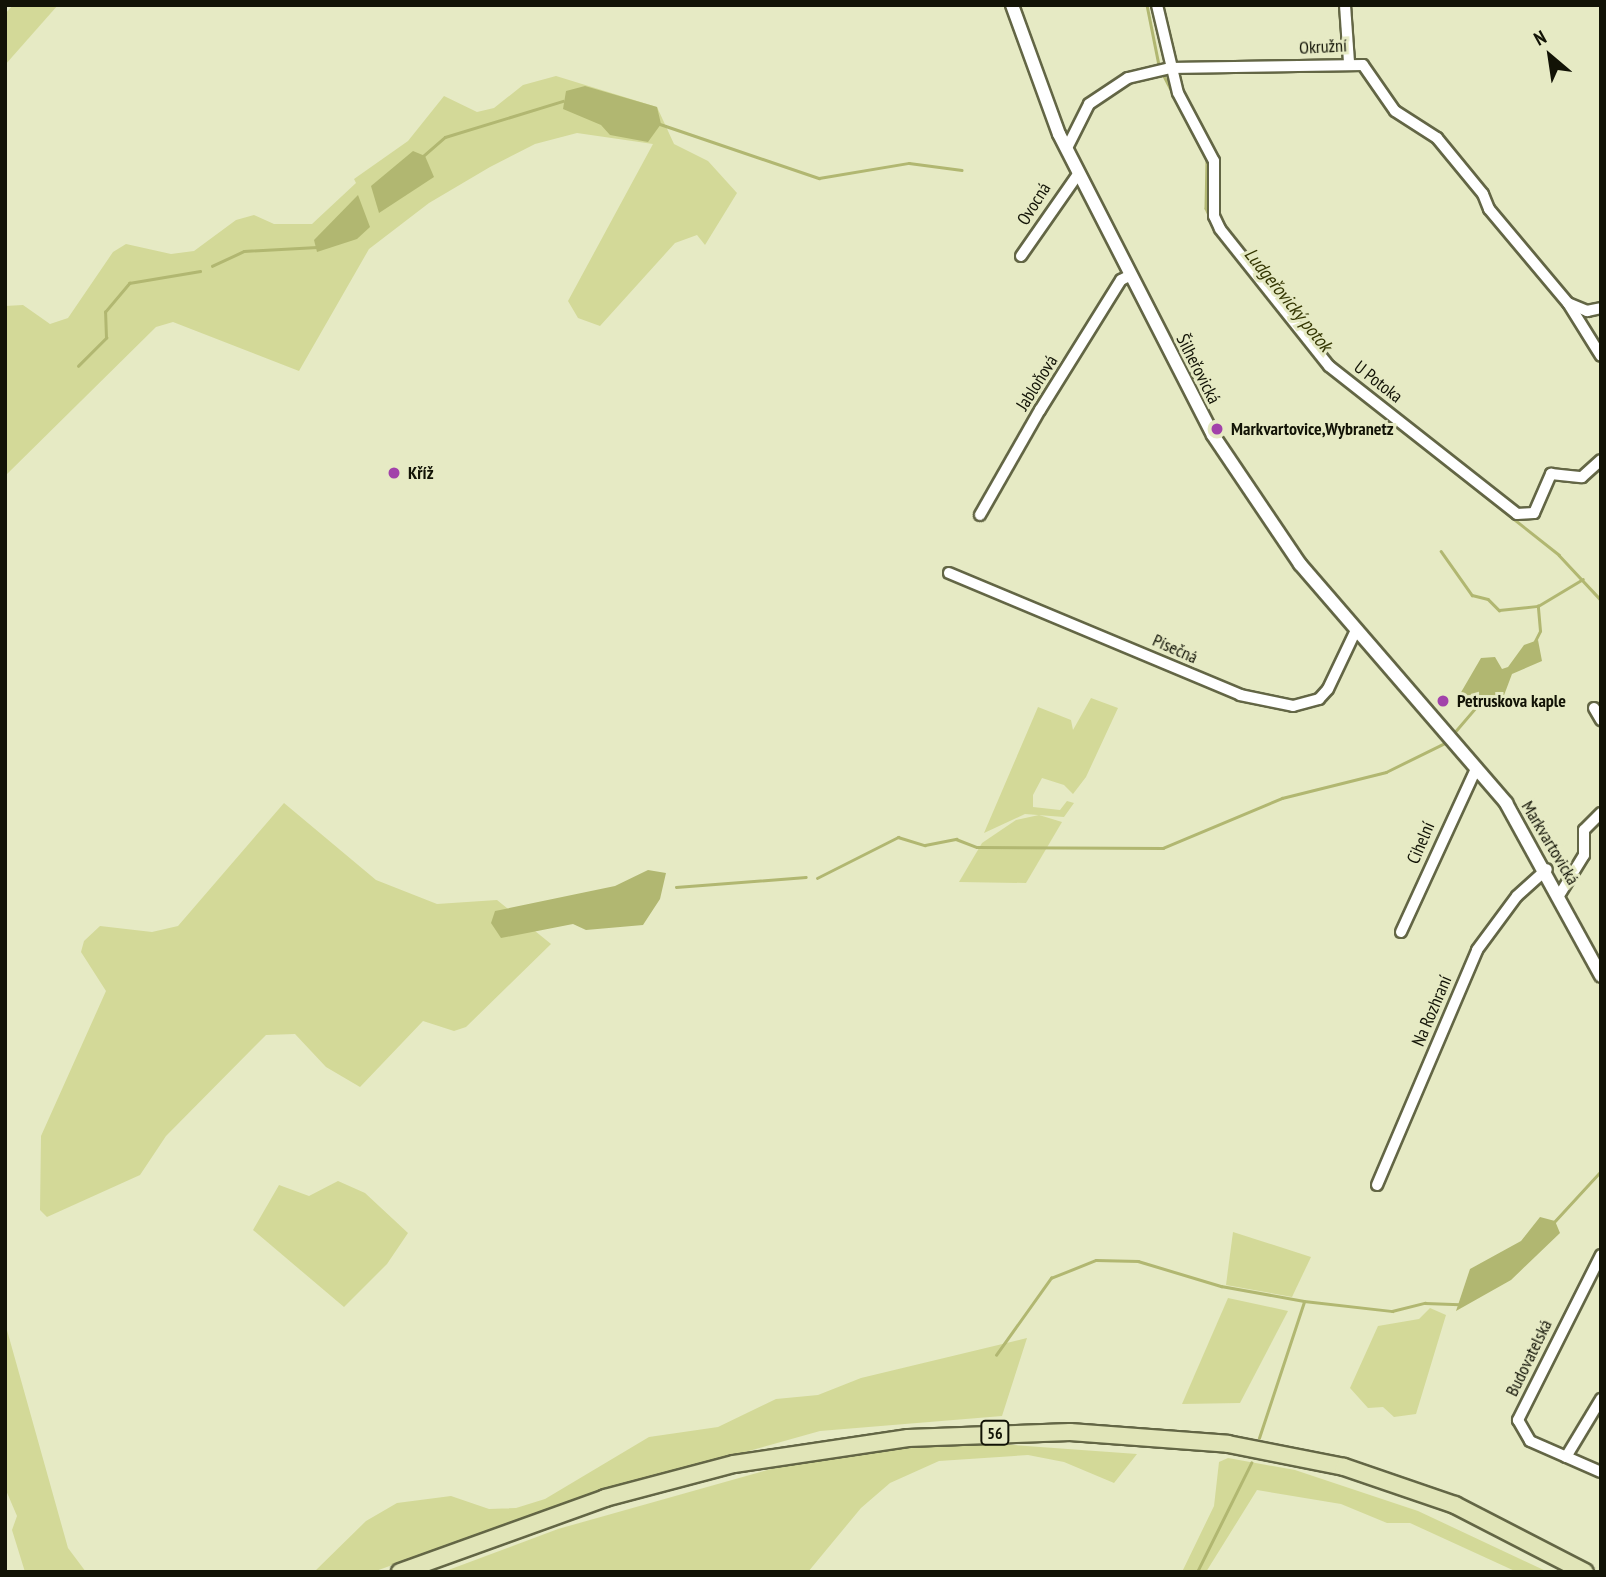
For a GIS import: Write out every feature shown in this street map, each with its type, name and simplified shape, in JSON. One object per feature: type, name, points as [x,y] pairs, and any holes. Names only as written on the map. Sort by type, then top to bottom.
[{"type":"main road","name":"56","points":[[400,1572],[605,1498],[734,1464],[908,1438],[1070,1432],[1228,1444],[1344,1467],[1455,1505],[1585,1572]]},
{"type":"street","name":"Šilheřovická","points":[[1012,5],[1079,173],[1130,275],[1245,488],[1356,630],[1506,803]]},
{"type":"street","name":"U Potoka","points":[[1157,5],[1170,68],[1214,161],[1214,216],[1220,229],[1309,345],[1517,513],[1534,513],[1551,474],[1582,477],[1601,460]]},
{"type":"street","points":[[1345,5],[1349,62]]},
{"type":"street","name":"Okružní","points":[[1067,148],[1089,104],[1128,78],[1170,68],[1349,62],[1363,65],[1395,111],[1437,138],[1568,303],[1601,356]]},
{"type":"street","name":"Ovocná","points":[[1021,256],[1079,173]]},
{"type":"street","name":"Jabloňová","points":[[980,515],[1046,399],[1121,280],[1130,275]]},
{"type":"street","points":[[1568,303],[1587,311],[1601,308]]},
{"type":"street","name":"Písečná","points":[[949,573],[1240,695],[1282,705],[1305,706],[1319,699],[1356,630]]},
{"type":"street","points":[[1594,708],[1601,720]]},
{"type":"street","name":"Cihelní","points":[[1401,932],[1476,769]]},
{"type":"street","name":"Markvartovická","points":[[1506,803],[1547,869],[1601,976]]},
{"type":"street","points":[[1560,894],[1584,855],[1584,830],[1601,813]]},
{"type":"street","name":"Na Rozhraní","points":[[1377,1185],[1478,950],[1517,896],[1547,869]]},
{"type":"street","name":"Budovatelská","points":[[1601,1255],[1518,1420],[1530,1441],[1601,1472]]},
{"type":"street","points":[[1566,1457],[1601,1399]]},
{"type":"shaded area","points":[[13,5],[58,5],[5,65],[5,14]]},
{"type":"shaded area","points":[[556,76],[657,107],[674,144],[708,161],[737,193],[705,245],[697,235],[675,243],[600,326],[578,318],[568,301],[653,144],[577,133],[535,144],[490,167],[429,203],[369,249],[299,371],[173,322],[156,327],[5,476],[5,306],[23,305],[50,324],[68,318],[113,252],[126,244],[171,254],[194,251],[236,220],[254,215],[274,224],[312,224],[356,183],[354,179],[408,141],[444,96],[477,112],[494,108],[523,85]]},
{"type":"shaded area","points":[[585,86],[657,107],[661,124],[648,142],[610,135],[601,125],[563,109],[566,91]]},
{"type":"shaded area","points":[[413,151],[425,156],[434,177],[379,213],[371,186]]},
{"type":"shaded area","points":[[358,195],[370,227],[357,239],[317,252],[314,240]]},
{"type":"shaded area","points":[[1538,640],[1542,661],[1512,674],[1503,698],[1461,702],[1460,694],[1481,658],[1495,657],[1502,669],[1508,667],[1524,645]]},
{"type":"shaded area","points":[[1091,698],[1118,708],[1086,777],[1073,794],[1064,785],[1042,778],[1033,795],[1033,807],[1060,810],[1067,801],[1074,803],[1064,817],[1025,814],[984,833],[1038,707],[1071,720],[1073,730]]},
{"type":"shaded area","points":[[284,803],[376,880],[437,904],[497,900],[551,944],[466,1027],[454,1031],[423,1021],[360,1087],[326,1067],[295,1034],[266,1035],[166,1136],[140,1175],[47,1217],[40,1210],[41,1136],[106,991],[81,952],[84,941],[100,926],[152,932],[178,926]]},
{"type":"shaded area","points":[[1039,815],[1062,822],[1026,883],[959,882],[982,843],[1016,820]]},
{"type":"shaded area","points":[[648,870],[666,873],[660,899],[643,925],[586,930],[573,924],[501,938],[491,923],[495,911],[615,886]]},
{"type":"shaded area","points":[[338,1181],[365,1193],[408,1233],[387,1264],[344,1307],[253,1230],[279,1185],[309,1196]]},
{"type":"shaded area","points":[[1540,1217],[1555,1221],[1560,1233],[1511,1280],[1456,1311],[1470,1269],[1521,1241]]},
{"type":"shaded area","points":[[1233,1232],[1311,1257],[1292,1297],[1226,1285]]},
{"type":"shaded area","points":[[1228,1298],[1288,1311],[1240,1403],[1182,1404]]},
{"type":"shaded area","points":[[1430,1308],[1446,1315],[1416,1414],[1394,1417],[1383,1407],[1368,1408],[1350,1388],[1378,1326],[1419,1319]]},
{"type":"shaded area","points":[[5,1323],[68,1548],[86,1572],[25,1572],[12,1530],[17,1516],[5,1488]]},
{"type":"shaded area","points":[[1027,1338],[1002,1416],[820,1431],[570,1501],[373,1572],[314,1572],[366,1521],[397,1503],[451,1496],[489,1509],[516,1508],[545,1499],[649,1437],[718,1427],[776,1399],[818,1395],[861,1378]]},
{"type":"shaded area","points":[[973,1442],[1137,1454],[1114,1483],[1064,1462],[1028,1455],[939,1461],[890,1483],[861,1508],[808,1572],[443,1572],[558,1529],[817,1456]]},
{"type":"shaded area","points":[[1228,1458],[1295,1470],[1418,1511],[1548,1572],[1517,1572],[1410,1523],[1387,1523],[1341,1504],[1257,1490],[1206,1572],[1182,1572],[1214,1506],[1219,1462]]},
{"type":"waterway","name":"Ludgeřovický potok","points":[[1147,5],[1159,65]]},
{"type":"waterway","name":"Ludgeřovický potok","points":[[1163,74],[1207,160],[1206,208],[1215,229]]},
{"type":"waterway","points":[[422,157],[445,137],[563,101]]},
{"type":"waterway","points":[[660,124],[819,178],[909,163],[962,170]]},
{"type":"waterway","name":"Ludgeřovický potok","points":[[1227,246],[1321,364]]},
{"type":"waterway","points":[[212,266],[244,251],[317,247]]},
{"type":"waterway","points":[[78,366],[106,338],[105,312],[129,283],[200,271]]},
{"type":"waterway","name":"Ludgeřovický potok","points":[[1360,397],[1559,555],[1601,600]]},
{"type":"waterway","points":[[1441,551],[1472,595],[1488,599],[1499,610],[1538,606]]},
{"type":"waterway","points":[[1534,643],[1540,631],[1538,606],[1583,579]]},
{"type":"waterway","points":[[1453,734],[1483,699]]},
{"type":"waterway","points":[[817,878],[898,837],[925,845],[956,839],[977,847],[1163,848],[1282,798],[1386,772],[1445,743]]},
{"type":"waterway","points":[[676,887],[806,877]]},
{"type":"waterway","points":[[1554,1222],[1601,1171]]},
{"type":"waterway","points":[[996,1355],[1051,1278],[1096,1260],[1138,1261],[1221,1286],[1304,1301],[1392,1311],[1425,1303],[1459,1304]]},
{"type":"waterway","points":[[1259,1438],[1304,1302]]},
{"type":"waterway","points":[[1197,1572],[1251,1463]]},
{"type":"place","name":"Markvartovice,Wybranetz","points":[[1217,429]]},
{"type":"place","name":"Kříž","points":[[394,473]]},
{"type":"place","name":"Petruskova kaple","points":[[1443,701]]}]
